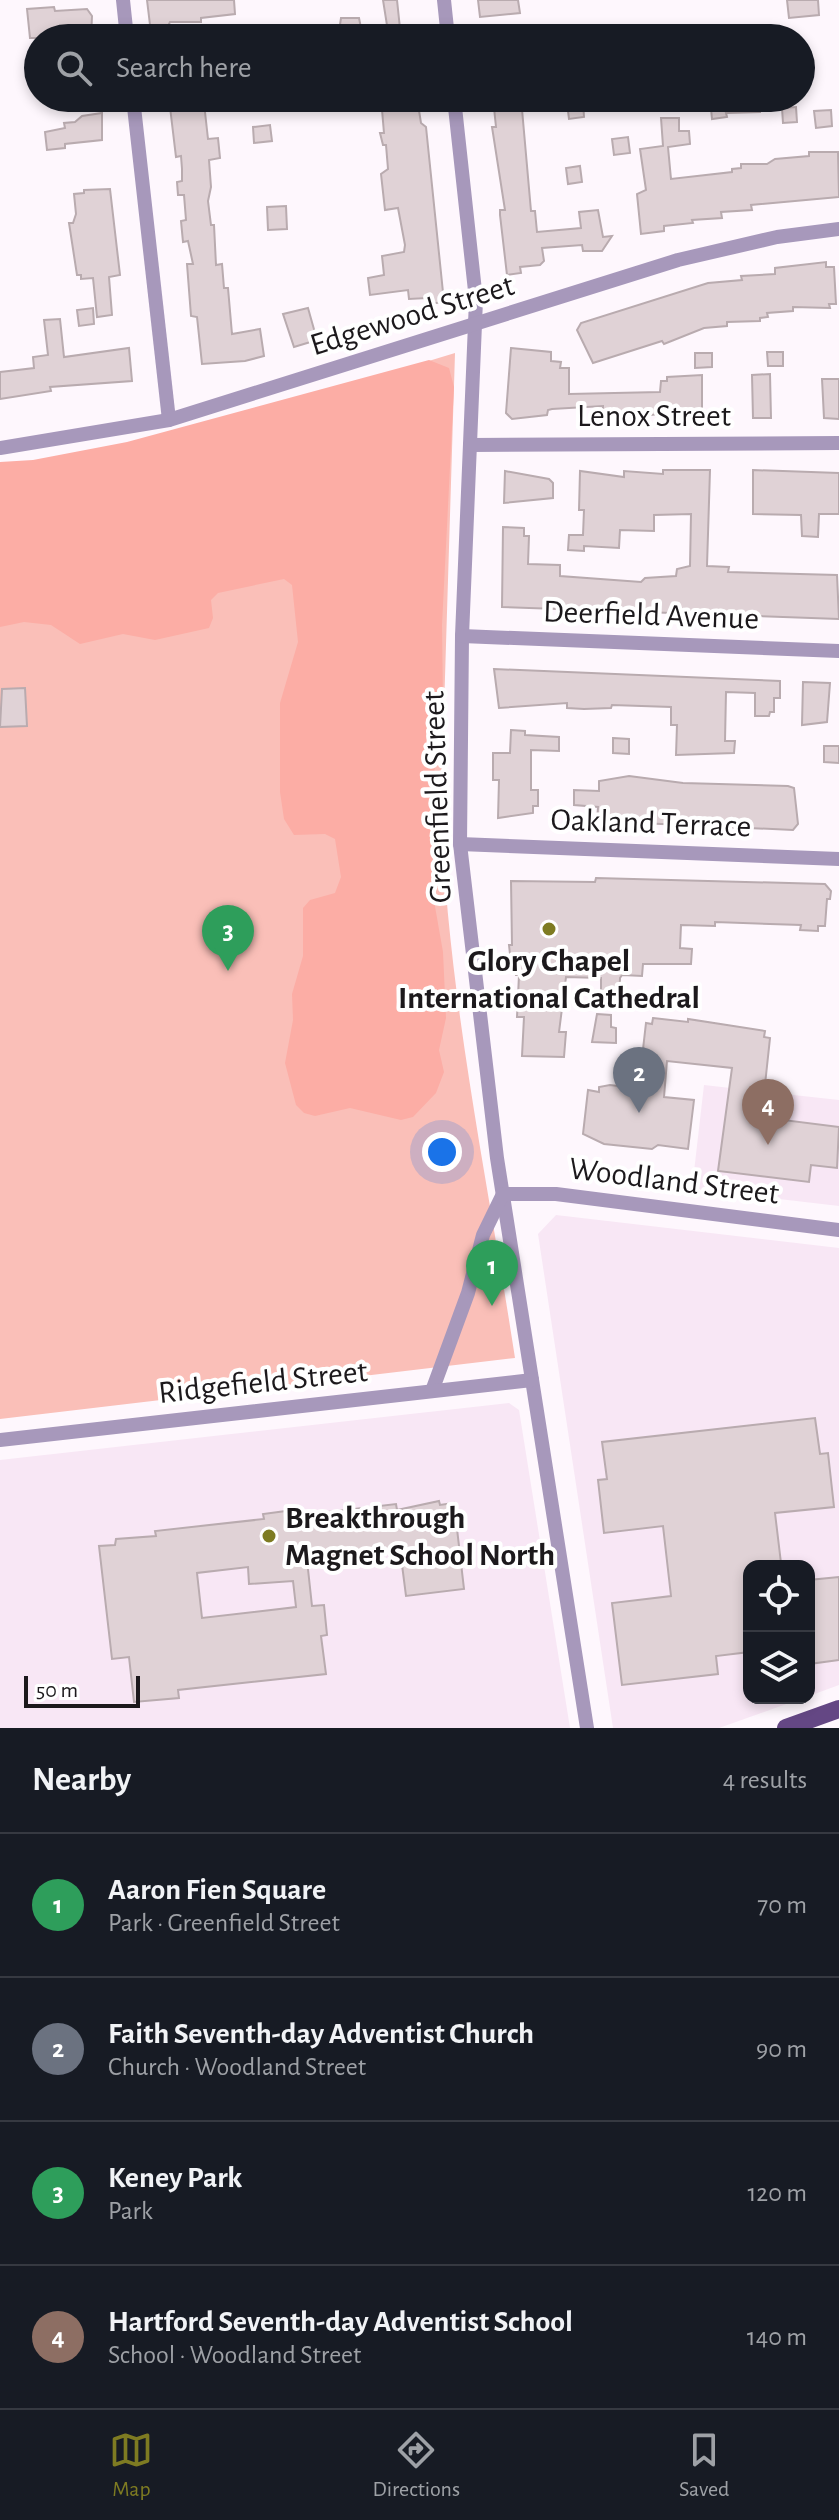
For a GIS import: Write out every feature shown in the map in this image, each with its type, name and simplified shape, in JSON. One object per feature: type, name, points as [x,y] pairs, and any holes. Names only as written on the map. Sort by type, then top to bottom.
[{"type":"main road","points":[[786,1728],[839,1709]]},
{"type":"street","points":[[123,0],[126,24]]},
{"type":"street","points":[[444,0],[447,24]]},
{"type":"street","points":[[135,112],[169,420]]},
{"type":"street","name":"Greenfield Street","points":[[455,112],[476,325],[462,636],[460,844],[503,1194],[587,1728]]},
{"type":"street","name":"Edgewood Street","points":[[0,448],[169,420],[678,260],[777,237],[839,229]]},
{"type":"street","name":"Lenox Street","points":[[470,445],[839,443]]},
{"type":"street","name":"Deerfield Avenue","points":[[462,636],[839,651]]},
{"type":"street","name":"Oakland Terrace","points":[[460,844],[839,859]]},
{"type":"street","points":[[432,1391],[468,1293],[483,1235],[503,1194]]},
{"type":"street","name":"Woodland Street","points":[[503,1194],[571,1196],[839,1230]]},
{"type":"street","name":"Ridgefield Street","points":[[0,1440],[532,1380]]},
{"type":"shaded area","points":[[455,353],[441,807],[445,876],[470,1083],[515,1358],[0,1419],[0,465],[58,458],[173,436],[287,405]]},
{"type":"shaded area","points":[[429,360],[449,368],[454,387],[442,625],[443,705],[430,804],[435,849],[433,895],[443,952],[446,1018],[439,1050],[444,1072],[436,1093],[413,1117],[401,1120],[350,1108],[315,1116],[304,1113],[296,1105],[285,1063],[293,1020],[292,994],[303,956],[303,908],[310,900],[335,893],[341,877],[335,839],[325,834],[294,835],[284,819],[280,792],[280,703],[298,642],[292,585],[284,579],[218,593],[211,600],[213,618],[209,628],[155,640],[123,634],[80,644],[51,625],[24,622],[0,627],[0,462],[33,460],[127,442]]},
{"type":"shaded area","points":[[704,1085],[839,1100],[839,1206],[692,1189]]},
{"type":"shaded area","points":[[556,1215],[839,1248],[839,1685],[815,1694],[815,1560],[743,1560],[743,1704],[786,1704],[719,1728],[613,1728],[538,1234]]},
{"type":"shaded area","name":"Breakthrough Magnet School North","points":[[509,1403],[519,1410],[570,1728],[0,1728],[0,1460]]},
{"type":"building","points":[[147,0],[234,0],[235,14],[201,18],[201,22],[150,24]]},
{"type":"building","points":[[383,0],[397,0],[400,24],[387,24]]},
{"type":"building","points":[[478,0],[518,0],[520,13],[480,17]]},
{"type":"building","points":[[787,0],[818,0],[819,15],[789,18]]},
{"type":"building","points":[[27,9],[87,9],[92,16],[92,24],[29,24]]},
{"type":"building","points":[[341,18],[359,18],[360,24],[340,24]]},
{"type":"building","points":[[831,110],[832,126],[816,128],[815,111]]},
{"type":"building","points":[[171,112],[205,112],[208,139],[218,138],[220,158],[209,160],[211,187],[208,201],[211,225],[214,225],[216,265],[222,264],[224,288],[228,288],[232,334],[260,329],[264,356],[245,361],[202,364],[197,317],[191,316],[187,264],[193,264],[188,241],[183,242],[181,221],[186,220],[184,195],[178,195],[177,182],[182,181],[181,156],[176,157]]},
{"type":"building","points":[[382,112],[419,112],[421,123],[426,127],[444,302],[427,304],[427,298],[409,299],[408,290],[370,295],[368,278],[384,275],[382,256],[404,252],[405,245],[398,208],[385,210],[381,174],[388,169],[386,145],[383,145],[380,133],[384,133]]},
{"type":"building","points":[[494,112],[522,112],[531,211],[535,211],[537,232],[581,228],[579,212],[598,210],[603,237],[612,236],[602,251],[583,251],[582,245],[542,248],[544,261],[540,265],[520,267],[521,273],[507,275],[500,215],[500,210],[505,210],[492,127],[496,127]]},
{"type":"building","points":[[568,112],[584,112],[584,117],[569,119]]},
{"type":"building","points":[[711,112],[760,112],[726,113],[727,117],[712,119]]},
{"type":"building","points":[[782,112],[796,112],[797,122],[783,123]]},
{"type":"building","points":[[102,113],[102,140],[65,144],[65,148],[47,150],[45,132],[65,128],[64,123],[75,122],[82,116]]},
{"type":"building","points":[[661,118],[679,118],[679,131],[689,131],[690,144],[668,147],[671,179],[732,172],[732,169],[741,168],[741,164],[767,164],[775,159],[809,156],[809,152],[838,152],[839,197],[751,205],[752,210],[721,212],[722,218],[692,220],[693,223],[664,226],[664,231],[641,234],[637,194],[646,190],[640,149],[663,146]]},
{"type":"building","points":[[270,125],[272,141],[254,143],[253,127]]},
{"type":"building","points":[[628,137],[630,153],[614,155],[612,139]]},
{"type":"building","points":[[580,166],[582,182],[568,184],[566,168]]},
{"type":"building","points":[[110,189],[120,275],[109,277],[112,315],[97,317],[93,278],[81,279],[81,275],[77,275],[69,223],[73,223],[76,214],[74,194],[84,193],[84,190]]},
{"type":"building","points":[[286,206],[287,229],[268,230],[267,207]]},
{"type":"building","points":[[826,262],[826,267],[834,267],[836,304],[829,304],[830,308],[793,307],[793,311],[767,313],[768,317],[760,318],[760,321],[727,322],[727,326],[704,328],[664,344],[662,341],[593,363],[577,330],[581,323],[708,283],[742,280],[741,276],[775,274],[775,268]]},
{"type":"building","points":[[93,308],[94,324],[79,326],[77,310]]},
{"type":"building","points":[[308,308],[317,340],[294,347],[283,314]]},
{"type":"building","points":[[60,319],[64,357],[129,348],[132,381],[50,387],[51,391],[0,399],[0,372],[34,368],[33,357],[48,355],[44,320]]},
{"type":"building","points":[[511,348],[551,352],[551,361],[561,362],[560,368],[569,368],[569,394],[660,392],[661,381],[667,381],[667,377],[702,375],[702,418],[661,419],[660,414],[613,419],[613,415],[603,416],[603,406],[552,409],[548,410],[547,415],[512,419],[506,413]]},
{"type":"building","points":[[767,352],[783,352],[783,366],[768,366]]},
{"type":"building","points":[[695,353],[712,353],[712,367],[695,368]]},
{"type":"building","points":[[770,374],[771,418],[753,418],[752,375]]},
{"type":"building","points":[[822,379],[839,379],[839,419],[824,418]]},
{"type":"building","points":[[663,470],[710,470],[707,566],[729,567],[728,572],[837,575],[839,619],[502,607],[503,527],[524,528],[524,536],[529,536],[528,564],[560,565],[560,576],[641,582],[645,578],[676,576],[677,569],[690,566],[691,514],[654,515],[654,531],[620,530],[619,548],[584,546],[584,551],[568,550],[569,535],[583,535],[584,510],[579,510],[580,471],[624,477],[624,471],[663,474]]},
{"type":"building","points":[[753,470],[839,473],[839,514],[819,514],[818,537],[802,536],[801,515],[753,514]]},
{"type":"building","points":[[505,471],[549,479],[553,483],[553,498],[504,503]]},
{"type":"building","points":[[494,669],[780,681],[780,698],[774,698],[774,712],[770,712],[769,716],[755,716],[755,693],[726,692],[725,741],[735,741],[734,753],[676,755],[677,725],[671,725],[671,707],[612,705],[611,708],[584,709],[567,708],[567,703],[499,708]]},
{"type":"building","points":[[803,682],[830,683],[827,722],[802,725]]},
{"type":"building","points":[[25,688],[27,726],[0,727],[2,689]]},
{"type":"building","points":[[511,730],[525,731],[525,735],[559,737],[559,751],[531,750],[531,790],[538,790],[538,806],[533,806],[533,813],[498,818],[499,780],[493,780],[493,753],[510,753]]},
{"type":"building","points":[[613,738],[629,739],[629,754],[613,753]]},
{"type":"building","points":[[824,746],[839,746],[839,763],[824,762]]},
{"type":"building","points":[[629,776],[683,783],[788,786],[794,788],[798,824],[793,830],[597,821],[598,807],[574,805],[574,790],[599,791],[599,781]]},
{"type":"building","points":[[596,878],[825,884],[831,891],[830,899],[827,899],[825,926],[818,926],[818,931],[800,930],[801,925],[715,922],[715,926],[681,925],[680,948],[692,949],[691,964],[643,964],[642,976],[622,975],[619,1004],[601,1003],[601,978],[566,977],[559,1032],[566,1032],[564,1057],[522,1056],[524,1017],[517,1017],[519,975],[516,975],[515,964],[511,963],[509,945],[512,945],[511,881],[595,882]]},
{"type":"building","points":[[597,1014],[611,1015],[611,1027],[616,1028],[616,1043],[592,1042]]},
{"type":"building","points":[[653,1018],[688,1022],[688,1019],[765,1031],[764,1037],[770,1038],[764,1094],[785,1097],[783,1120],[839,1127],[837,1168],[811,1165],[809,1182],[718,1171],[732,1068],[667,1061],[664,1097],[694,1100],[688,1149],[604,1144],[583,1134],[588,1090],[599,1092],[599,1087],[610,1085],[650,1090],[654,1059],[642,1058],[646,1023],[652,1024]]},
{"type":"building","points":[[815,1418],[820,1454],[828,1453],[834,1507],[775,1513],[781,1560],[743,1560],[743,1653],[716,1656],[718,1674],[622,1685],[612,1603],[671,1596],[663,1526],[604,1533],[598,1480],[607,1479],[602,1442]]},
{"type":"building","points":[[439,1501],[440,1505],[454,1503],[464,1589],[406,1596],[401,1557],[394,1558],[393,1551],[307,1560],[312,1606],[324,1605],[327,1635],[321,1636],[326,1674],[178,1690],[179,1698],[134,1702],[129,1657],[112,1659],[99,1546],[115,1545],[116,1539],[156,1536],[155,1531],[264,1519],[263,1514],[286,1511],[285,1517],[396,1504],[397,1510]],"holes":[[[248,1567],[249,1584],[293,1581],[296,1607],[202,1618],[197,1573]]]},
{"type":"building","points":[[839,1577],[839,1660],[815,1663],[815,1579]]},
{"type":"place","name":"Glory Chapel International Cathedral","points":[[549,929]]},
{"type":"place","name":"Keney Park","points":[[228,971]]},
{"type":"place","name":"Faith Seventh-day Adventist Church","points":[[639,1113]]},
{"type":"place","name":"Hartford Seventh-day Adventist School","points":[[768,1145]]},
{"type":"place","name":"Aaron Fien Square","points":[[492,1306]]},
{"type":"place","name":"Breakthrough Magnet School North","points":[[269,1536]]}]
